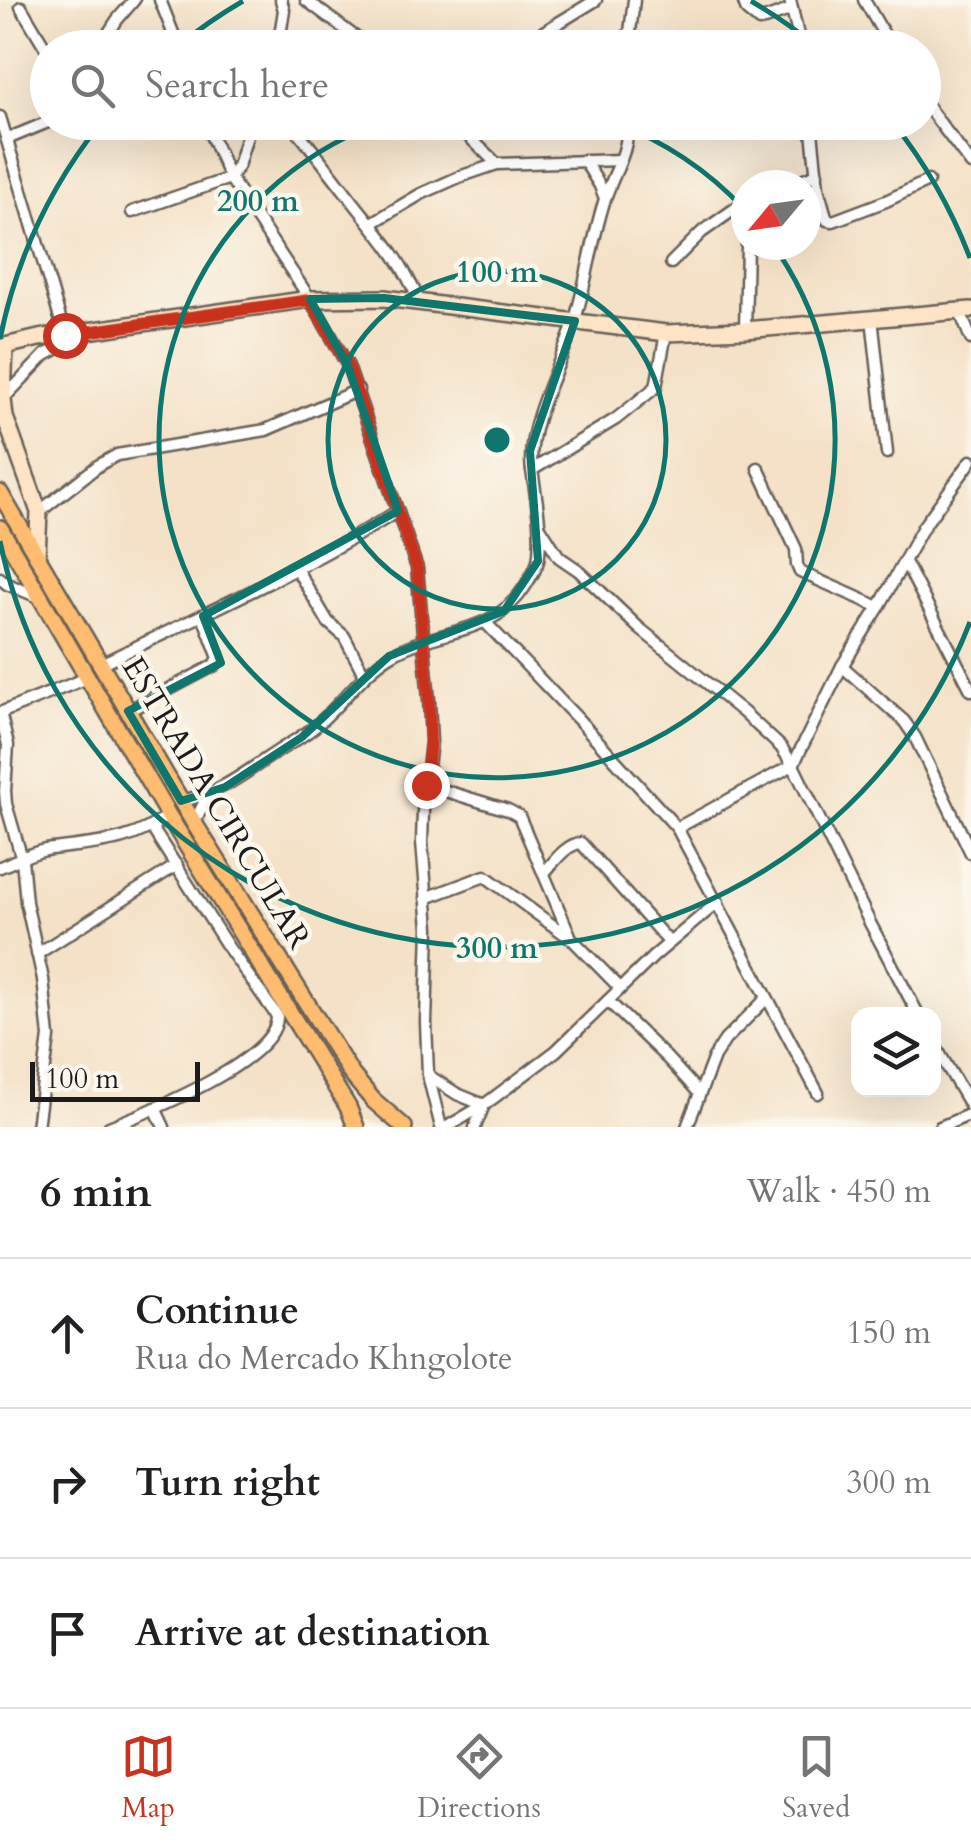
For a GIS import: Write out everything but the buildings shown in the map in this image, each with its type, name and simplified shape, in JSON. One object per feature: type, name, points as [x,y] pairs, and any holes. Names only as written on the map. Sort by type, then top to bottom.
[{"type":"main road","name":"ESTRADA CIRCULAR","points":[[0,493],[194,823],[352,1075],[372,1100],[404,1127]]},
{"type":"main road","name":"ESTRADA CIRCULAR","points":[[0,528],[168,815],[348,1107],[356,1127]]},
{"type":"street","points":[[111,30],[134,0]]},
{"type":"street","points":[[160,0],[172,30]]},
{"type":"street","points":[[281,0],[284,10],[281,30]]},
{"type":"street","points":[[306,0],[346,30]]},
{"type":"street","points":[[547,30],[596,0]]},
{"type":"street","points":[[630,30],[634,0]]},
{"type":"street","points":[[743,0],[747,11],[759,21],[791,5],[797,30]]},
{"type":"street","points":[[864,0],[882,30]]},
{"type":"street","points":[[21,6],[35,30]]},
{"type":"street","points":[[0,117],[65,335]]},
{"type":"street","points":[[941,124],[971,164]]},
{"type":"street","points":[[7,139],[30,129]]},
{"type":"street","points":[[213,140],[230,178],[348,366],[417,568],[430,742],[422,842],[428,928],[428,1076],[444,1127],[484,1105],[556,1051],[669,942],[718,902]]},
{"type":"street","points":[[132,212],[230,178],[246,140]]},
{"type":"street","points":[[305,140],[406,270],[418,302]]},
{"type":"street","points":[[472,140],[497,164]]},
{"type":"street","points":[[182,801],[208,795],[302,738],[389,656],[423,639],[485,622],[504,611],[521,592],[538,561],[530,450],[575,321],[605,198],[627,140]]},
{"type":"street","points":[[813,140],[816,170]]},
{"type":"street","points":[[584,160],[605,198]]},
{"type":"street","points":[[372,223],[421,194],[497,164],[620,160]]},
{"type":"street","points":[[821,198],[827,220],[833,221],[886,202],[928,181]]},
{"type":"street","points":[[671,263],[702,232],[731,212]]},
{"type":"street","points":[[744,330],[746,260]]},
{"type":"street","points":[[37,556],[39,512],[12,442],[3,398],[2,346],[310,300],[384,298],[666,333],[966,311],[971,339]]},
{"type":"street","points":[[872,318],[887,452]]},
{"type":"street","points":[[3,398],[45,355],[86,333]]},
{"type":"street","points":[[532,470],[656,388],[666,333]]},
{"type":"street","points":[[39,512],[117,454],[266,430],[358,390]]},
{"type":"street","points":[[677,828],[793,764],[842,666],[879,608],[922,527],[971,461]]},
{"type":"street","points":[[758,468],[796,548],[800,572],[879,608]]},
{"type":"street","points":[[101,664],[297,570],[398,511]]},
{"type":"street","points":[[538,524],[559,557],[781,747],[914,1007]]},
{"type":"street","points":[[538,561],[559,557]]},
{"type":"street","points":[[904,562],[970,684]]},
{"type":"street","points":[[297,570],[328,622],[344,636],[364,676]]},
{"type":"street","points":[[0,578],[43,599]]},
{"type":"street","points":[[128,711],[215,665],[219,658],[203,616]]},
{"type":"street","points":[[485,622],[677,828],[818,1094]]},
{"type":"street","points":[[842,666],[904,721],[971,853]]},
{"type":"street","points":[[37,1127],[49,1037],[22,858],[6,804],[8,745],[0,712],[87,678]]},
{"type":"street","points":[[426,785],[519,816],[571,938]]},
{"type":"street","points":[[194,823],[208,795]]},
{"type":"street","points":[[0,867],[40,851],[73,849],[140,834],[168,815]]},
{"type":"street","points":[[109,1127],[226,1074],[276,1030],[278,1022],[152,828]]},
{"type":"street","points":[[544,873],[571,845],[581,843],[669,942]]},
{"type":"street","points":[[37,954],[177,865]]},
{"type":"street","points":[[426,898],[485,876],[571,938],[620,988]]},
{"type":"street","points":[[687,1127],[714,1057],[766,999]]},
{"type":"street","points":[[608,1000],[699,1093]]},
{"type":"street","points":[[940,1127],[971,1111],[941,1057]]},
{"type":"street","points":[[428,1076],[484,1105]]},
{"type":"street","points":[[475,1127],[484,1105]]},
{"type":"street","points":[[155,1108],[164,1127]]},
{"type":"highlighted area","points":[[384,298],[575,321],[530,451],[538,561],[504,611],[389,656],[302,737],[225,787],[181,801],[128,711],[221,663],[203,616],[398,511],[348,366],[310,299]]},
{"type":"route","points":[[65,335],[310,300],[358,390],[417,568],[429,700],[426,785]]}]
